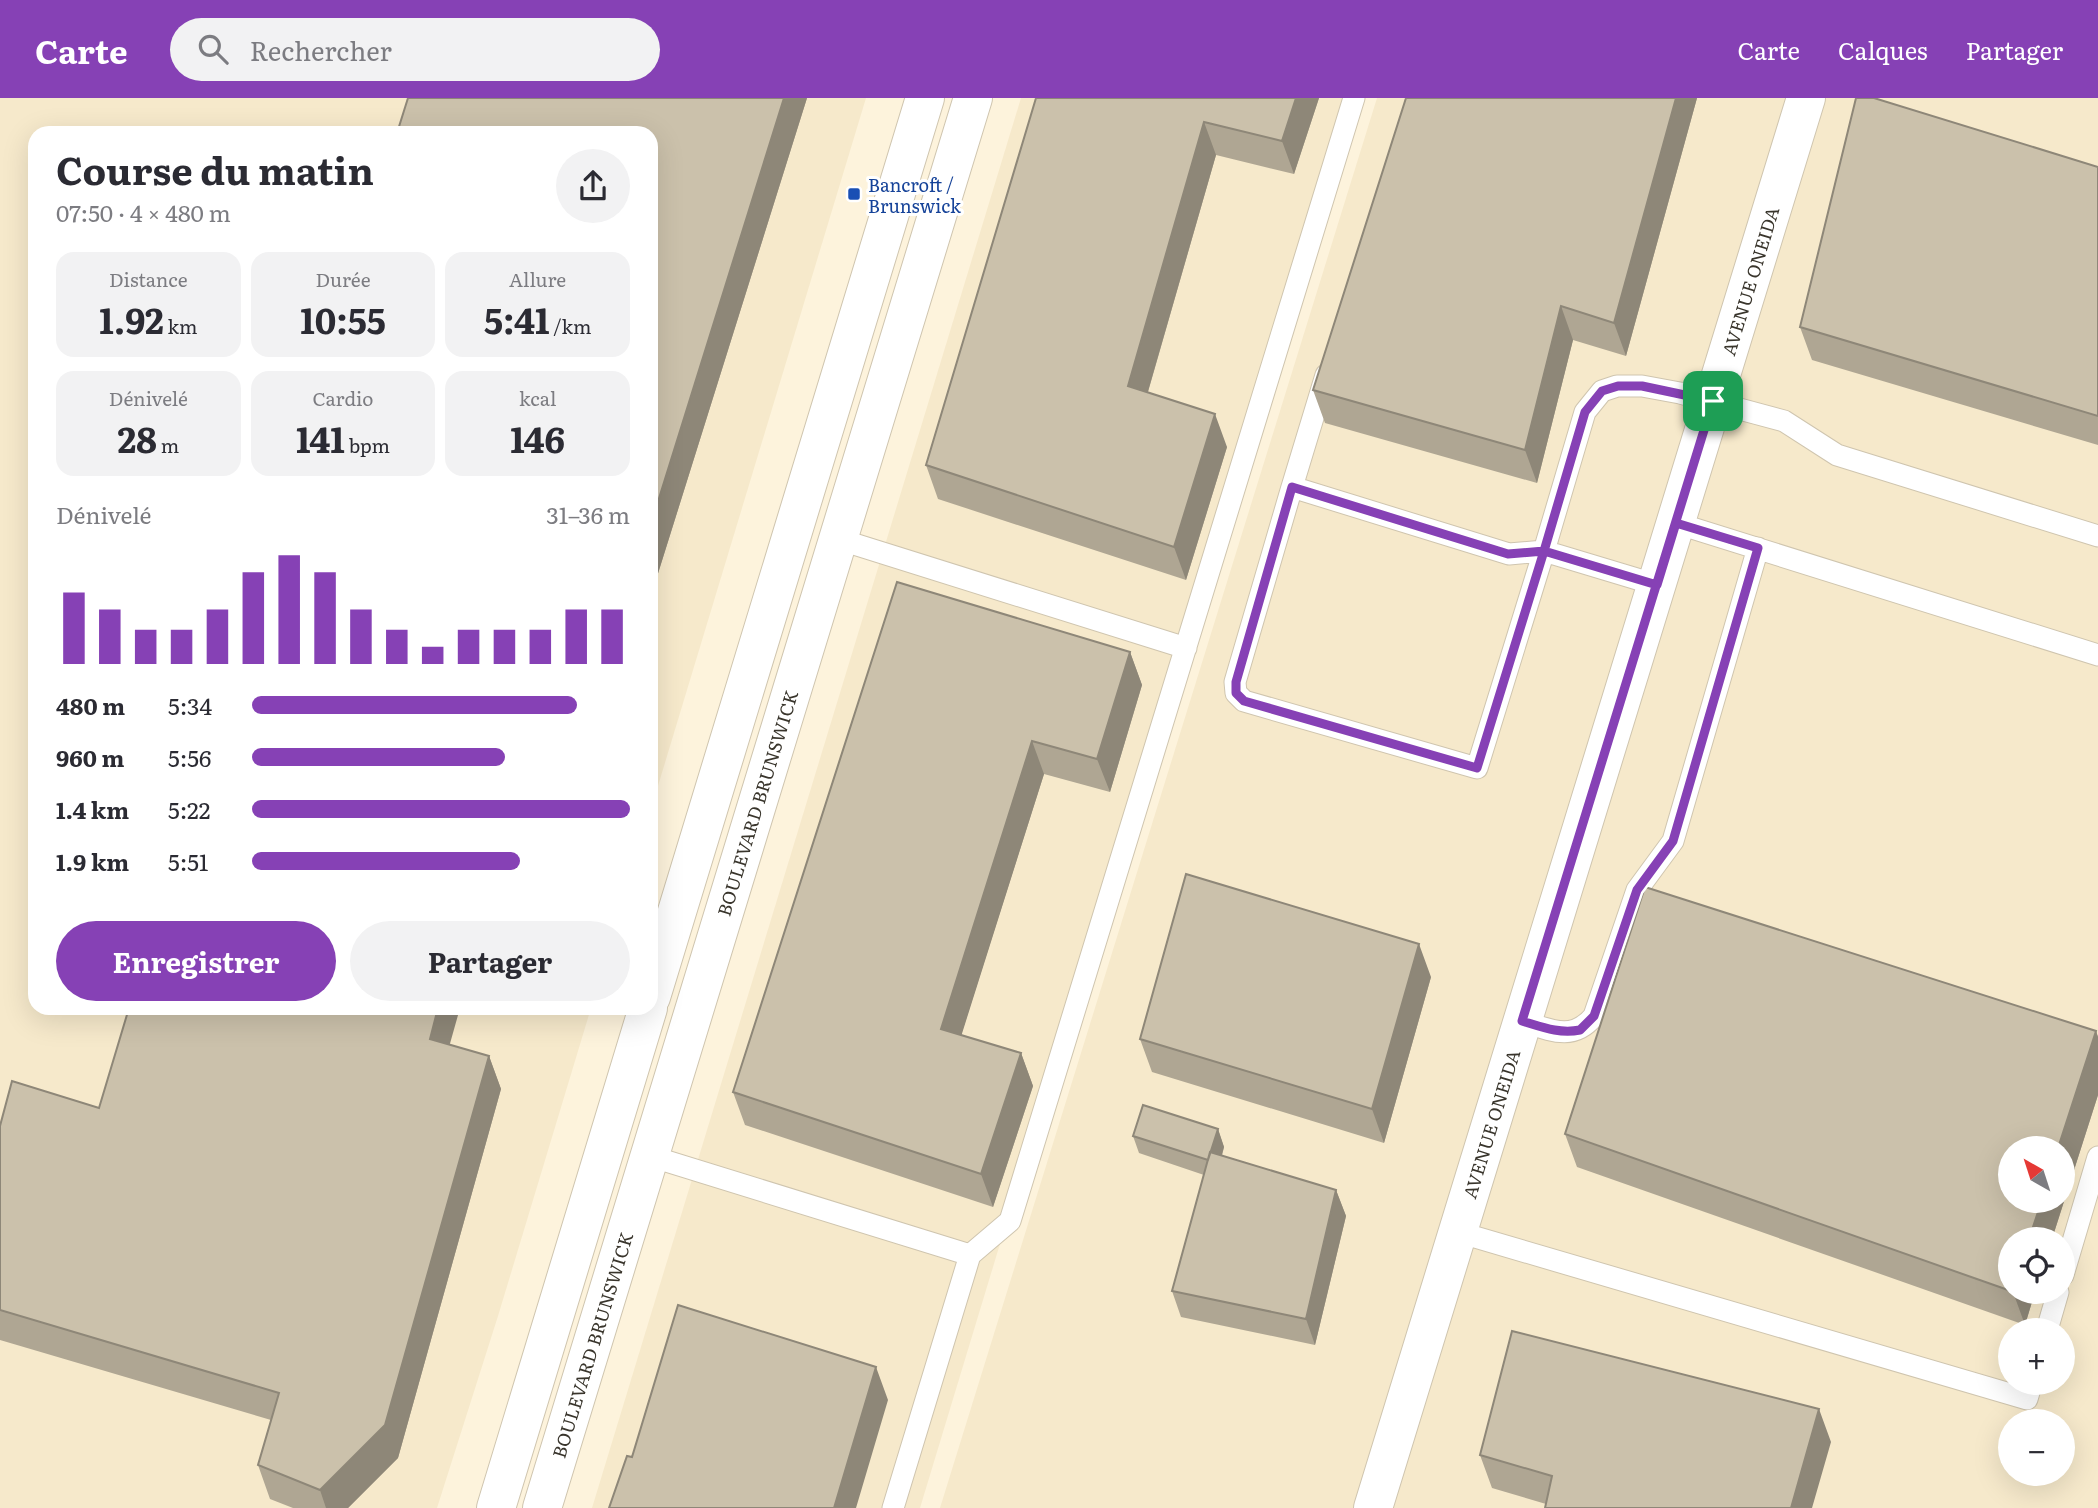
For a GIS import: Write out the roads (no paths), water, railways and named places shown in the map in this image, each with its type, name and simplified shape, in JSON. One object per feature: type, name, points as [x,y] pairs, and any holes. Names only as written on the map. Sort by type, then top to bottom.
[{"type":"street","points":[[658,974],[925,98]]},
{"type":"street","name":"BOULEVARD BRUNSWICK","points":[[542,1508],[973,98]]},
{"type":"street","name":"AVENUE ONEIDA","points":[[1373,1508],[1807,98]]},
{"type":"street","points":[[496,1508],[646,1015]]},
{"type":"lane","points":[[892,1508],[970,1255],[1010,1221],[1354,98]]},
{"type":"lane","points":[[1331,357],[1236,682],[1236,693],[1244,701],[1477,768],[1585,412],[1602,391],[1618,386],[1642,386],[1713,401],[1784,421],[1837,455],[2098,536]]},
{"type":"lane","points":[[1292,487],[1508,554],[1544,551],[1657,585]]},
{"type":"lane","points":[[1676,523],[2098,655]]},
{"type":"lane","points":[[838,539],[1186,648]]},
{"type":"lane","points":[[1522,1021],[1558,1032],[1571,1032],[1580,1030],[1594,1016],[1637,890],[1673,841],[1758,548]]},
{"type":"lane","points":[[650,1156],[970,1255]]},
{"type":"lane","points":[[2075,1235],[2098,1157]]},
{"type":"lane","points":[[1458,1232],[1998,1390]]},
{"type":"lane","points":[[2013,1395],[2027,1399],[2028,1395]]},
{"type":"place","name":"Bancroft / Brunswick","points":[[854,194]]}]
